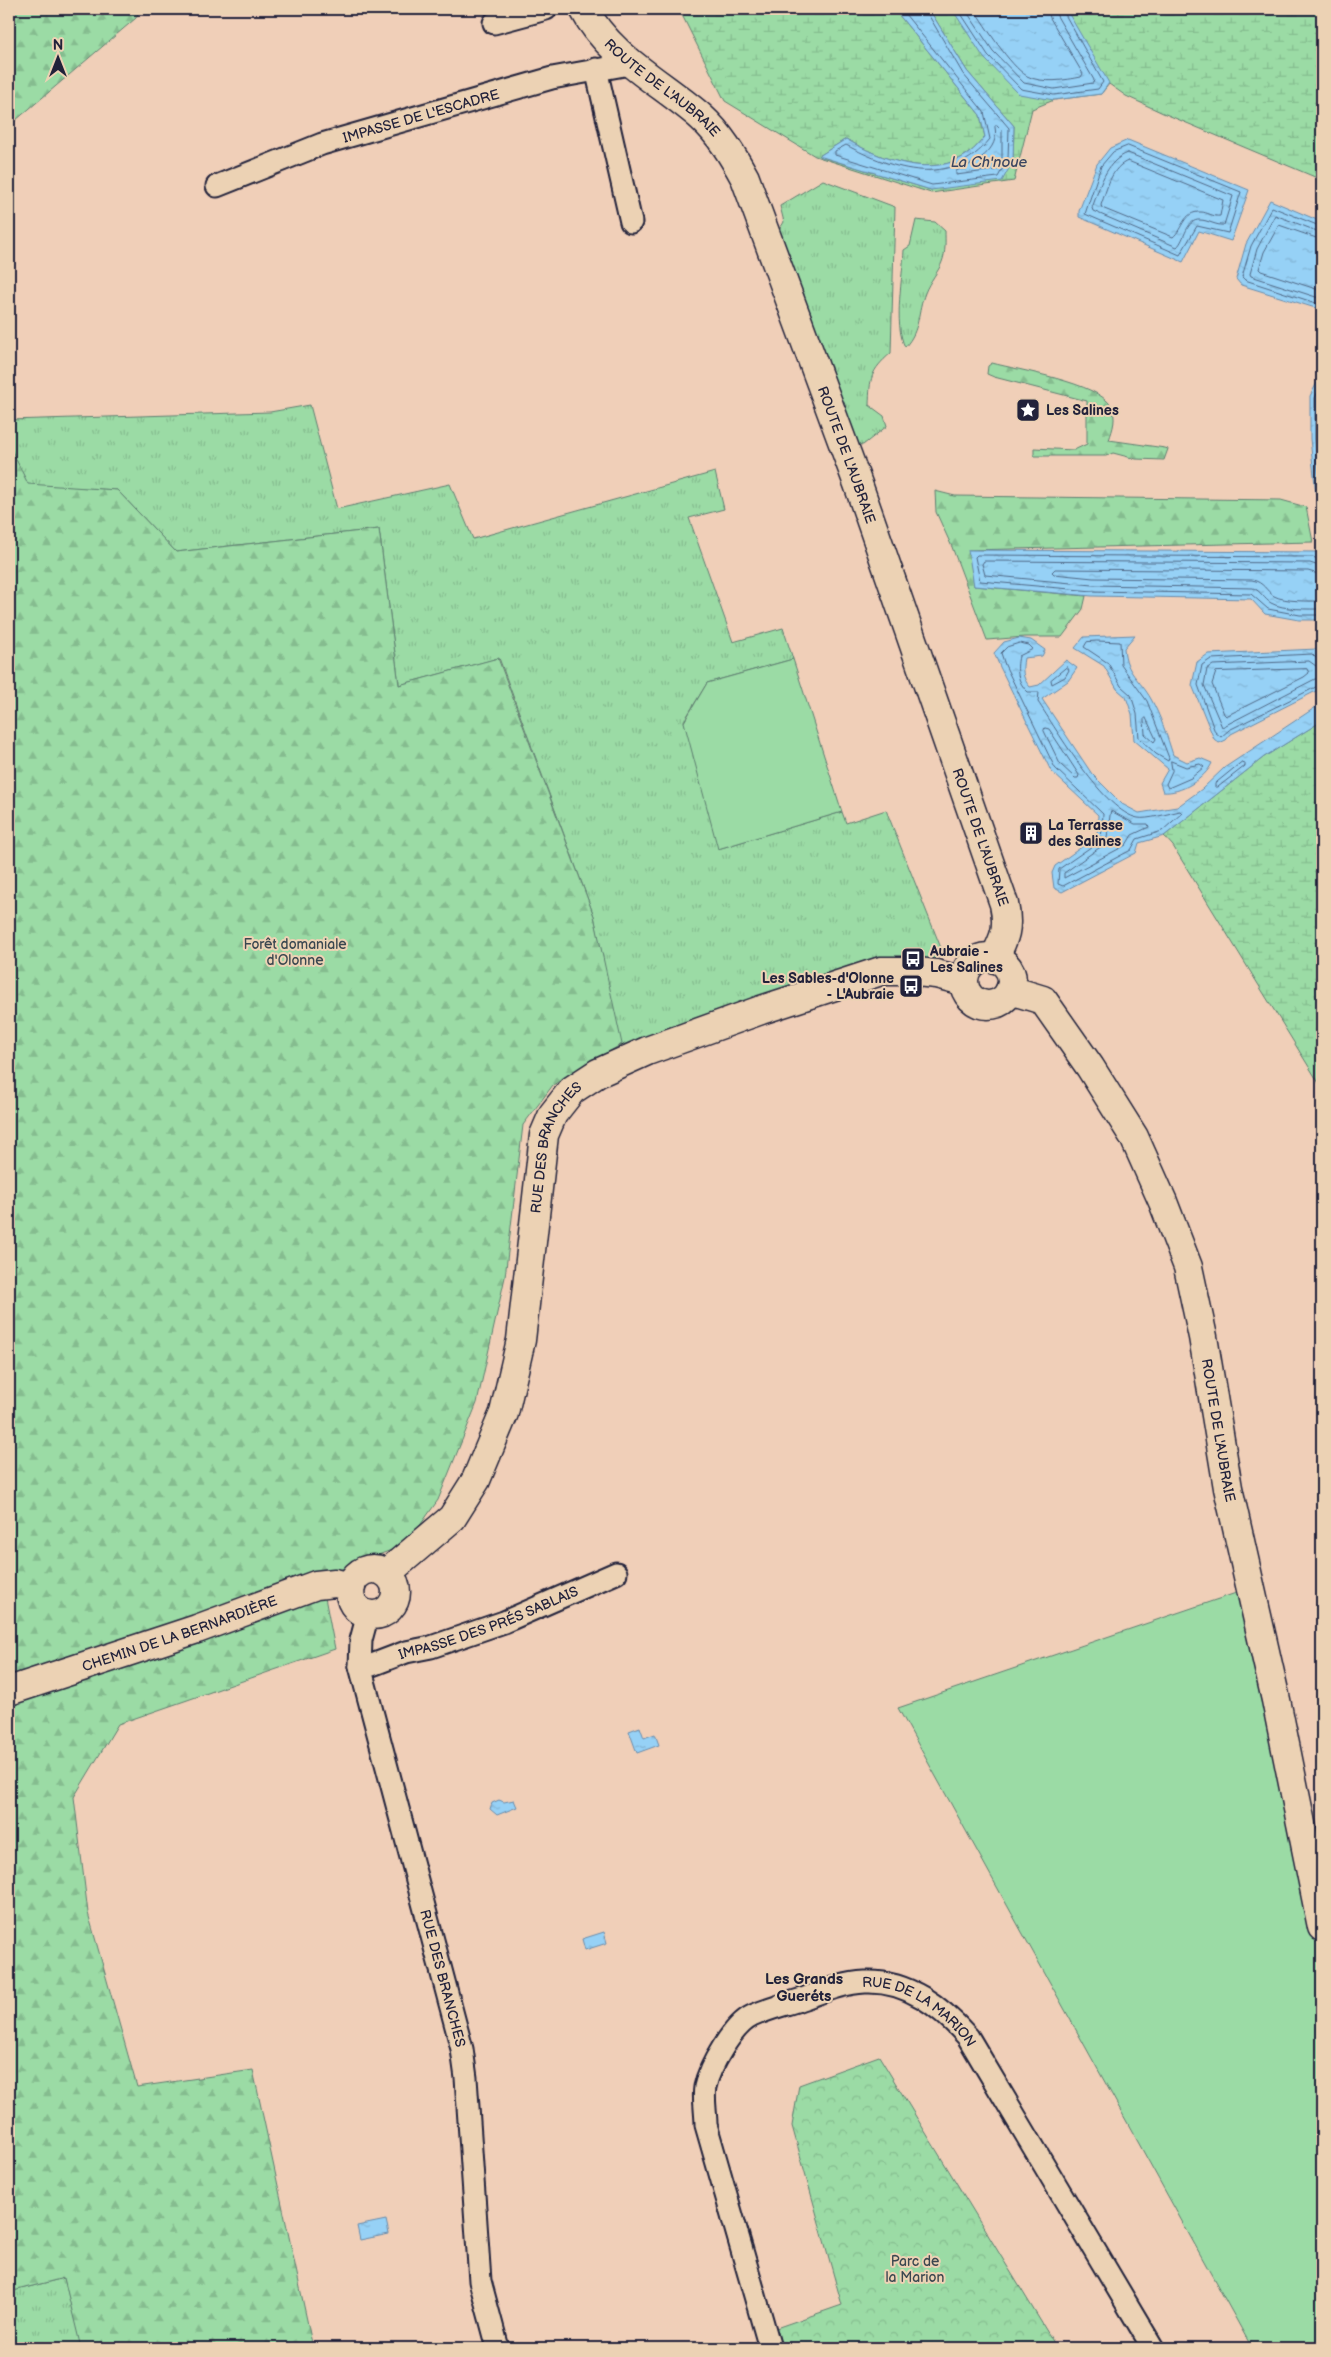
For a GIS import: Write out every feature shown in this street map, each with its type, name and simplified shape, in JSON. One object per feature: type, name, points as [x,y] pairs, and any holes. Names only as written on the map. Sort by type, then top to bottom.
[{"type":"street","points":[[494,24],[546,9]]},
{"type":"street","name":"ROUTE DE L'AUBRAIE","points":[[584,9],[600,33],[630,64],[702,118],[725,143],[745,178],[858,484],[1004,904],[1007,921],[1005,936],[994,958]]},
{"type":"street","name":"IMPASSE DE L'ESCADRE","points":[[217,186],[322,144],[552,78],[630,64]]},
{"type":"street","points":[[596,69],[631,222]]},
{"type":"street","points":[[987,957],[994,958],[1000,961],[1009,971],[1010,990],[1000,1002],[986,1005],[973,1000],[964,988],[964,981],[968,967],[973,962],[987,957]]},
{"type":"street","name":"RUE DES BRANCHES","points":[[387,1573],[452,1518],[476,1480],[504,1413],[521,1340],[544,1136],[553,1114],[572,1090],[598,1073],[648,1051],[761,1010],[881,971],[917,972],[964,981]]},
{"type":"street","name":"ROUTE DE L'AUBRAIE","points":[[1010,990],[1043,1000],[1090,1067],[1134,1137],[1163,1202],[1188,1267],[1203,1337],[1228,1488],[1276,1700],[1322,1927]]},
{"type":"street","points":[[372,1568],[387,1573],[395,1582],[396,1595],[392,1606],[381,1614],[368,1614],[358,1609],[351,1599],[351,1587],[358,1574],[372,1568]]},
{"type":"street","name":"IMPASSE DES PRÉS SABLAIS","points":[[360,1666],[372,1665],[406,1652],[431,1648],[504,1622],[616,1573]]},
{"type":"street","name":"CHEMIN DE LA BERNARDIÈRE","points":[[9,1691],[197,1629],[316,1585],[335,1583],[351,1587]]},
{"type":"street","name":"RUE DES BRANCHES","points":[[368,1614],[361,1640],[360,1666],[462,2050],[466,2078],[480,2281],[498,2348]]},
{"type":"street","name":"RUE DE LA MARION","points":[[770,2348],[706,2125],[705,2088],[714,2060],[730,2037],[751,2017],[839,1987],[865,1982],[892,1985],[920,1995],[947,2014],[968,2037],[1153,2348]]},
{"type":"green space","points":[[9,9],[140,9],[136,18],[9,126]]},
{"type":"green space","points":[[679,9],[894,9],[980,115],[985,137],[969,153],[955,161],[939,165],[907,164],[874,153],[846,139],[819,156],[931,190],[1013,161],[1014,126],[967,71],[929,9],[1322,9],[1322,180],[1163,113],[1126,96],[1109,84],[1101,94],[1054,100],[1032,109],[1014,181],[931,193],[815,156],[725,101]]},
{"type":"green space","points":[[823,180],[895,207],[891,353],[879,365],[872,376],[869,405],[884,416],[887,426],[863,445],[856,444],[779,230],[784,222],[780,206]]},
{"type":"green space","points":[[916,220],[935,222],[945,231],[945,250],[941,265],[922,300],[914,334],[905,347],[901,337],[899,313],[904,250],[910,246]]},
{"type":"green space","points":[[992,363],[1057,378],[1075,384],[1104,398],[1111,406],[1114,415],[1114,423],[1109,440],[1168,449],[1164,460],[1136,459],[1113,453],[1106,456],[1034,456],[1034,448],[1074,450],[1087,444],[1087,401],[994,377],[987,374],[988,366]]},
{"type":"green space","points":[[310,405],[337,509],[450,484],[473,539],[715,472],[724,509],[689,518],[733,642],[783,628],[793,659],[707,683],[684,721],[721,848],[842,812],[846,823],[886,810],[941,948],[934,963],[621,1049],[594,916],[499,658],[399,685],[379,529],[176,552],[117,490],[28,485],[9,445],[9,420],[270,412]]},
{"type":"green space","name":"Forêt domaniale d'Olonne","points":[[9,445],[28,484],[117,490],[176,552],[379,529],[399,685],[498,658],[594,916],[622,1044],[553,1085],[523,1125],[505,1277],[477,1403],[438,1500],[407,1544],[321,1577],[335,1649],[118,1724],[74,1797],[88,1913],[137,2087],[253,2070],[313,2348],[81,2348],[64,2278],[9,2292]]},
{"type":"green space","points":[[935,491],[955,496],[1281,500],[1306,507],[1313,542],[969,550],[974,586],[1086,596],[1083,609],[1062,637],[987,640],[952,547],[936,512]]},
{"type":"green space","points":[[793,659],[842,812],[718,849],[684,722],[707,683]]},
{"type":"green space","points":[[1322,721],[1322,1088],[1173,846],[1164,836],[1264,757]]},
{"type":"green space","points":[[1239,1592],[1322,1958],[1322,2348],[1252,2348],[898,1708]]},
{"type":"green space","name":"Parc de la Marion","points":[[879,2056],[1057,2348],[782,2348],[776,2328],[842,2305],[792,2126],[799,2085]]},
{"type":"green space","points":[[64,2278],[82,2348],[9,2348],[9,2292]]},
{"type":"water","name":"La Ch'noue","points":[[894,9],[929,9],[967,71],[1014,126],[1013,161],[1002,181],[931,190],[819,156],[846,139],[874,153],[907,164],[939,165],[955,161],[969,153],[985,137],[980,115]]},
{"type":"water","points":[[952,9],[1066,9],[1109,83],[1101,94],[1054,100],[1019,94],[984,58]]},
{"type":"water","points":[[1128,140],[1249,190],[1231,241],[1199,231],[1183,262],[1079,217],[1079,211],[1097,164],[1110,148]]},
{"type":"water","points":[[1270,200],[1322,222],[1322,310],[1241,285],[1236,279],[1246,244]]},
{"type":"water","points":[[1322,373],[1322,496],[1316,494],[1310,439],[1310,396]]},
{"type":"water","points":[[968,550],[1318,552],[1322,559],[1322,620],[1299,620],[1265,614],[1251,599],[1092,596],[974,586]]},
{"type":"water","points":[[1135,635],[1124,648],[1125,657],[1134,676],[1155,706],[1173,755],[1187,762],[1200,758],[1212,763],[1198,780],[1177,791],[1163,792],[1160,783],[1168,769],[1134,740],[1132,714],[1126,697],[1117,689],[1104,666],[1075,648],[1084,637]]},
{"type":"water","points":[[1019,638],[1031,640],[1045,650],[1042,656],[1024,658],[1023,674],[1030,687],[1039,685],[1066,660],[1077,668],[1068,681],[1042,699],[1092,774],[1122,804],[1139,813],[1177,807],[1202,789],[1224,768],[1322,703],[1322,721],[1264,757],[1164,836],[1139,843],[1136,853],[1062,892],[1054,888],[1052,873],[1055,866],[1097,836],[1098,815],[1051,771],[1000,667],[994,653],[1004,642]]},
{"type":"water","points":[[1317,649],[1322,662],[1322,688],[1231,734],[1226,740],[1219,743],[1214,739],[1192,685],[1197,662],[1208,654]]},
{"type":"water","points":[[640,1727],[644,1738],[655,1734],[659,1745],[637,1753],[629,1731]]},
{"type":"water","points":[[499,1800],[504,1802],[514,1800],[517,1807],[497,1815],[490,1809],[492,1803]]},
{"type":"water","points":[[604,1932],[607,1943],[585,1950],[582,1939]]},
{"type":"water","points":[[386,2220],[389,2234],[360,2240],[357,2226]]},
{"type":"place","name":"Les Salines","points":[[1028,410]]},
{"type":"place","name":"La Terrasse des Salines","points":[[1031,833]]},
{"type":"place","name":"Aubraie - Les Salines","points":[[913,959]]},
{"type":"place","name":"Les Sables-d'Olonne - L'Aubraie","points":[[911,986]]},
{"type":"district","name":"Les Grands Gueréts","points":[[804,1988]]}]
